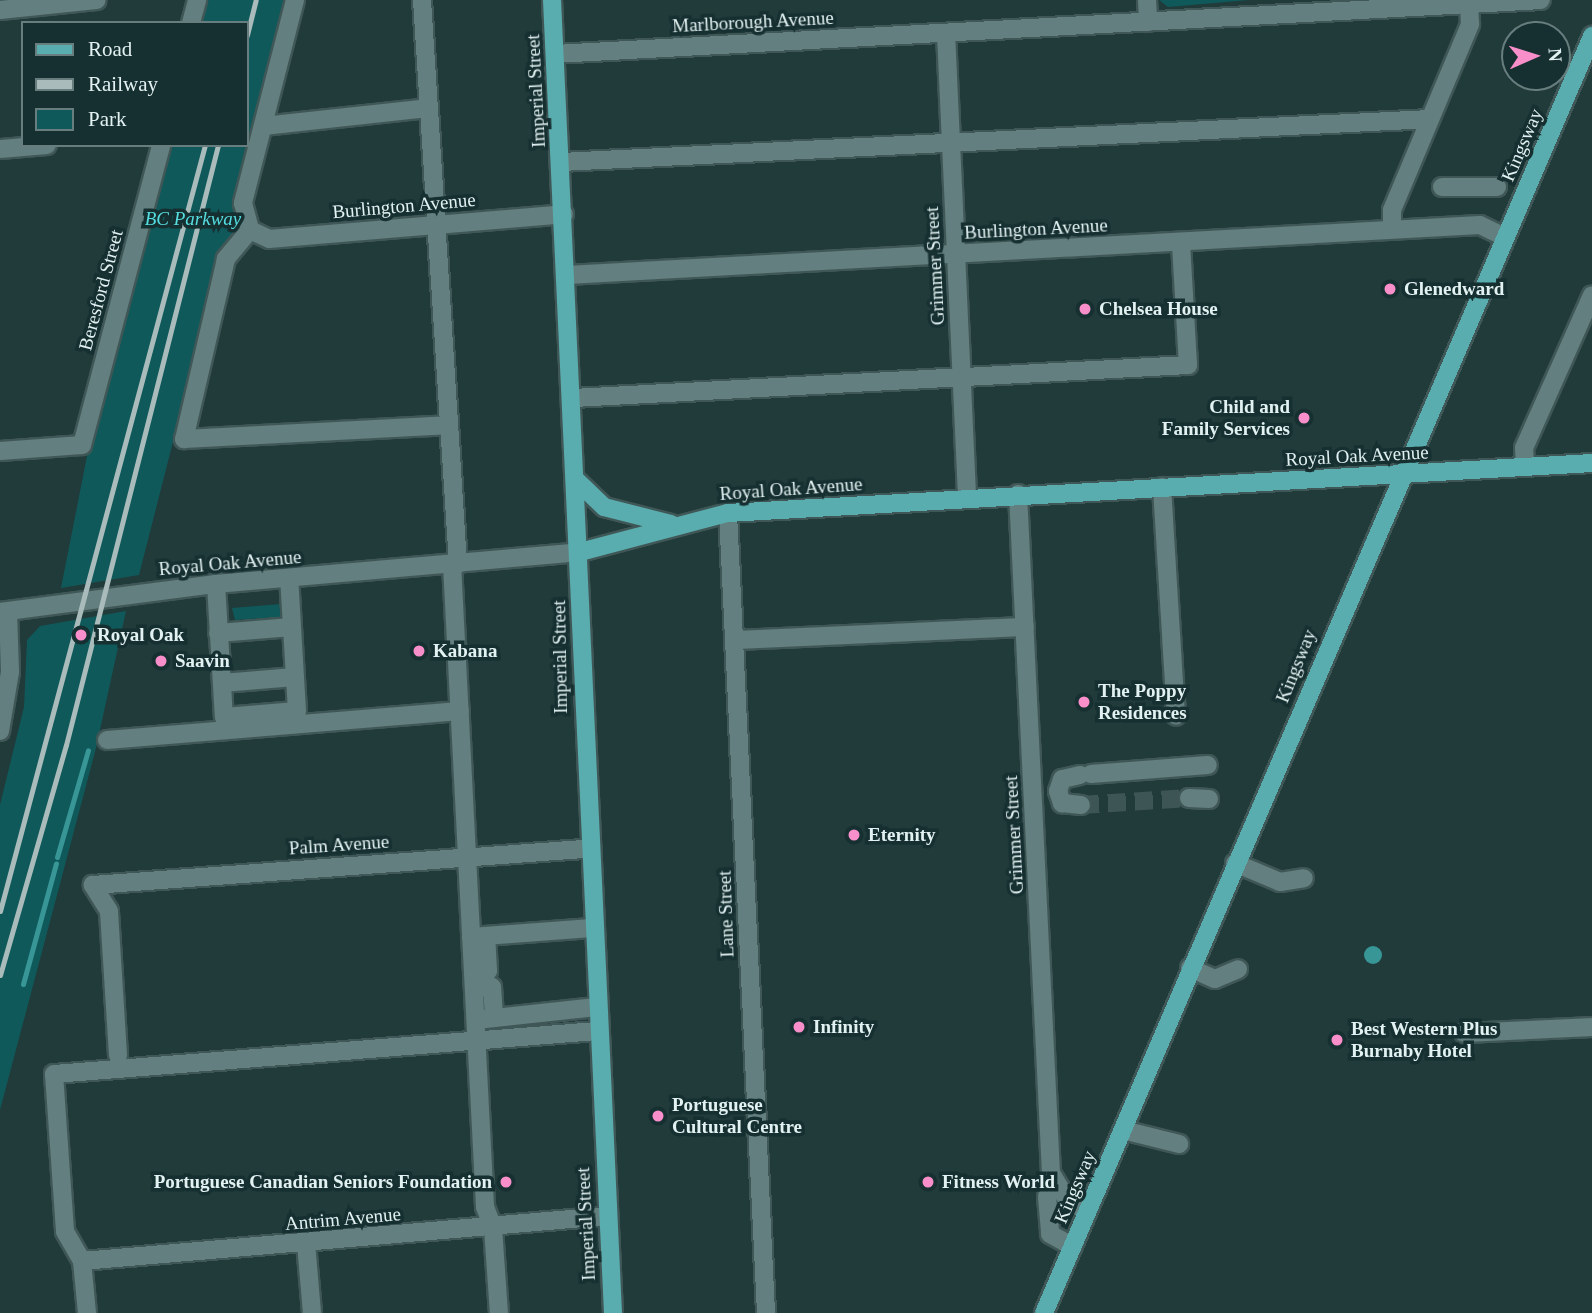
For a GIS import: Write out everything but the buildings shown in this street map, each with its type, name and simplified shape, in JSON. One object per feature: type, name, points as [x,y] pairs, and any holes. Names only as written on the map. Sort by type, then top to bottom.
[{"type":"main road","name":"Imperial Street","points":[[552,0],[580,552],[588,849],[613,1313]]},
{"type":"main road","name":"Kingsway","points":[[1046,1312],[1401,474],[1592,36]]},
{"type":"main road","name":"Royal Oak Avenue","points":[[580,552],[671,524],[728,513],[1018,494],[1592,463]]},
{"type":"main road","points":[[576,480],[604,507],[671,524]]},
{"type":"street","points":[[0,10],[96,0]]},
{"type":"street","points":[[192,21],[197,0]]},
{"type":"street","points":[[295,0],[243,203],[250,230],[226,259],[184,439],[447,425]]},
{"type":"street","points":[[422,0],[455,564],[467,856],[479,936],[474,979],[485,1019],[477,1040],[485,1208],[493,1228],[499,1313]]},
{"type":"street","points":[[1147,0],[1147,22]]},
{"type":"street","name":"Marlborough Avenue","points":[[555,54],[1147,22],[1429,3],[1541,0]]},
{"type":"street","points":[[1392,229],[1392,210],[1471,24],[1469,4]]},
{"type":"street","name":"Grimmer Street","points":[[946,33],[967,497]]},
{"type":"street","points":[[263,126],[428,107]]},
{"type":"street","points":[[561,162],[1430,119]]},
{"type":"street","points":[[0,149],[24,147]]},
{"type":"street","name":"Beresford Street","points":[[0,451],[82,445],[112,368],[160,147]]},
{"type":"street","points":[[1442,187],[1497,187]]},
{"type":"street","name":"Burlington Avenue","points":[[250,230],[269,239],[564,214]]},
{"type":"street","name":"Burlington Avenue","points":[[567,275],[1480,225],[1504,237]]},
{"type":"street","points":[[573,398],[1188,365],[1181,242]]},
{"type":"street","points":[[1525,466],[1524,448],[1592,295]]},
{"type":"street","points":[[1162,487],[1176,716]]},
{"type":"street","name":"Grimmer Street","points":[[1018,494],[1052,1174],[1049,1234],[1073,1247]]},
{"type":"street","name":"Lane Street","points":[[728,513],[766,1313]]},
{"type":"street","name":"Royal Oak Avenue","points":[[4,612],[216,584],[580,552]]},
{"type":"street","points":[[216,584],[224,717],[297,711],[289,578]]},
{"type":"street","points":[[0,731],[10,672],[4,612]]},
{"type":"street","points":[[218,633],[292,627]]},
{"type":"street","points":[[735,640],[1025,627]]},
{"type":"street","points":[[222,683],[295,677]]},
{"type":"street","points":[[107,740],[460,711]]},
{"type":"street","points":[[1081,805],[1062,803],[1058,791],[1062,779],[1208,765]]},
{"type":"street","points":[[1189,798],[1209,799]]},
{"type":"street","name":"Palm Avenue","points":[[118,1055],[109,911],[93,885],[588,849]]},
{"type":"street","points":[[1235,863],[1280,881],[1304,878]]},
{"type":"street","points":[[479,936],[592,928]]},
{"type":"street","points":[[1190,968],[1215,979],[1238,968]]},
{"type":"street","points":[[485,1019],[596,1007]]},
{"type":"street","points":[[1464,1033],[1592,1027]]},
{"type":"street","points":[[87,1313],[82,1261],[65,1231],[54,1074],[597,1031]]},
{"type":"street","points":[[1123,1130],[1179,1144]]},
{"type":"street","points":[[1052,1174],[1068,1201],[1088,1212]]},
{"type":"street","name":"Antrim Avenue","points":[[82,1261],[493,1228],[606,1216]]},
{"type":"street","points":[[306,1243],[312,1313]]},
{"type":"green space","name":"BC Parkway","points":[[203,0],[286,0],[235,200],[239,230],[220,258],[139,575],[61,588],[87,456],[166,147],[248,147],[248,21],[198,21]]},
{"type":"green space","points":[[1159,0],[1249,0],[1168,7]]},
{"type":"green space","points":[[281,604],[280,617],[235,620],[232,608]]},
{"type":"green space","points":[[126,611],[96,748],[0,1110],[0,805],[24,707],[27,640],[40,626]]},
{"type":"shaded area","points":[[1369,946],[1377,946],[1382,955],[1380,962],[1369,964],[1364,959],[1364,951]]},
{"type":"waterway","points":[[57,857],[88,750]]},
{"type":"waterway","points":[[23,984],[56,863]]},
{"type":"tunnel","points":[[1081,805],[1189,798]]},
{"type":"railway","points":[[248,31],[256,0]]},
{"type":"railway","points":[[0,911],[204,147]]},
{"type":"railway","points":[[0,975],[66,745],[217,147]]},
{"type":"place","name":"Glenedward","points":[[1390,289]]},
{"type":"place","name":"Chelsea House","points":[[1085,309]]},
{"type":"place","name":"Child and Family Services","points":[[1304,418]]},
{"type":"place","name":"Royal Oak","points":[[81,635]]},
{"type":"place","name":"Kabana","points":[[419,651]]},
{"type":"place","name":"Saavin","points":[[161,661]]},
{"type":"place","name":"The Poppy Residences","points":[[1084,702]]},
{"type":"place","name":"Eternity","points":[[854,835]]},
{"type":"place","name":"Infinity","points":[[799,1027]]},
{"type":"place","name":"Best Western Plus Burnaby Hotel","points":[[1337,1040]]},
{"type":"place","name":"Portuguese Cultural Centre","points":[[658,1116]]},
{"type":"place","name":"Portuguese Canadian Seniors Foundation","points":[[506,1182]]},
{"type":"place","name":"Fitness World","points":[[928,1182]]}]
